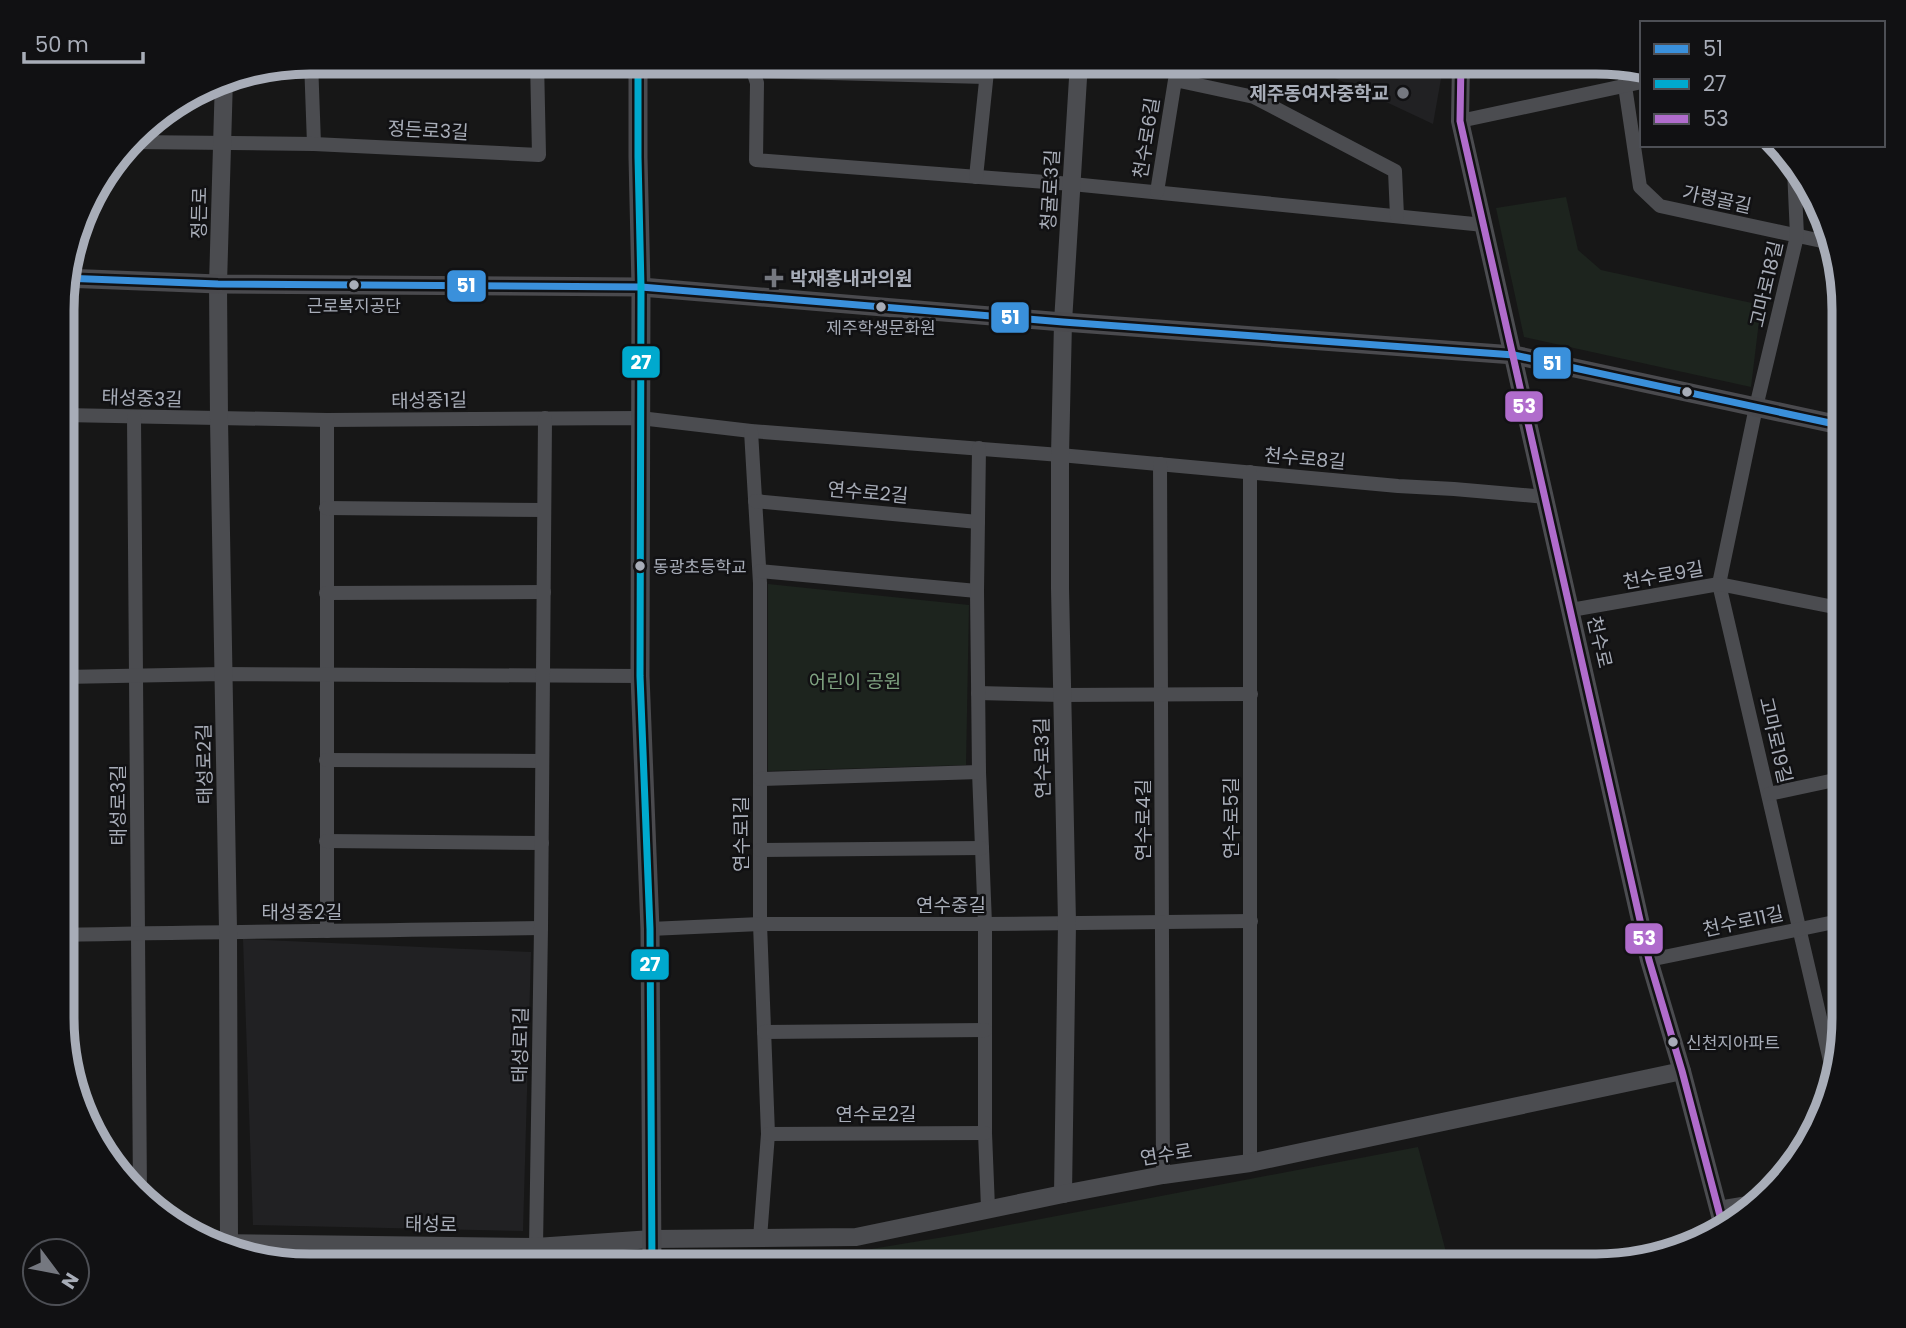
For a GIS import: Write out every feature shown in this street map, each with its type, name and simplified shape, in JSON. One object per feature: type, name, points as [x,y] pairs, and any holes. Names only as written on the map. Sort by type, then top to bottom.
[{"type":"main road","points":[[638,74],[641,287],[640,676],[650,929],[652,1254]]},
{"type":"main road","points":[[76,279],[218,284],[641,287],[1063,322],[1514,355],[1832,423]]},
{"type":"street","points":[[312,74],[314,144]]},
{"type":"street","name":"정든로3길","points":[[221,142],[539,155],[537,74]]},
{"type":"street","name":"천수로6길","points":[[755,74],[756,160],[1072,184],[1484,225]]},
{"type":"street","name":"천수로6길","points":[[922,74],[986,77]]},
{"type":"street","points":[[976,177],[986,74]]},
{"type":"street","name":"청귤로3길","points":[[1063,322],[1078,74]]},
{"type":"street","name":"천수로","points":[[1461,74],[1460,121],[1650,960],[1721,1219]]},
{"type":"street","name":"가령골길","points":[[1625,76],[1640,187],[1660,206],[1822,241]]},
{"type":"street","name":"천수로6길","points":[[1157,192],[1175,80],[1254,97],[1395,171],[1397,216]]},
{"type":"street","points":[[1460,121],[1640,82]]},
{"type":"street","name":"정든로","points":[[218,284],[223,90]]},
{"type":"street","points":[[144,142],[221,142]]},
{"type":"street","name":"고마로18길","points":[[1756,407],[1797,236],[1795,181]]},
{"type":"street","name":"태성로2길","points":[[218,284],[228,930],[229,1240]]},
{"type":"street","name":"연수로3길","points":[[1063,322],[1060,455],[1062,695],[1068,923],[1063,1194]]},
{"type":"street","name":"고마로19길","points":[[1756,407],[1719,584],[1799,929],[1830,1046]]},
{"type":"street","name":"태성중3길","points":[[74,415],[219,419]]},
{"type":"street","name":"태성로3길","points":[[134,417],[140,1182]]},
{"type":"street","name":"태성로1길","points":[[537,1247],[545,418]]},
{"type":"street","points":[[640,418],[751,431],[1060,455]]},
{"type":"street","name":"태성중1길","points":[[219,419],[640,418]]},
{"type":"street","points":[[327,420],[327,932]]},
{"type":"street","name":"연수로1길","points":[[751,431],[760,570],[760,924],[768,1135],[760,1238]]},
{"type":"street","points":[[979,448],[978,772],[985,924],[985,1133],[988,1208]]},
{"type":"street","name":"천수로8길","points":[[1060,455],[1398,486],[1546,496]]},
{"type":"street","name":"연수로4길","points":[[1160,464],[1163,1175]]},
{"type":"street","name":"연수로5길","points":[[1250,472],[1250,1163]]},
{"type":"street","name":"연수로2길","points":[[755,501],[978,522]]},
{"type":"street","points":[[327,508],[544,510]]},
{"type":"street","points":[[760,570],[977,591]]},
{"type":"street","name":"천수로9길","points":[[1571,610],[1719,584],[1832,607]]},
{"type":"street","points":[[326,593],[544,592]]},
{"type":"street","points":[[74,677],[223,674],[640,676]]},
{"type":"street","points":[[978,693],[1251,694]]},
{"type":"street","points":[[326,760],[542,761]]},
{"type":"street","points":[[760,779],[978,772]]},
{"type":"street","points":[[1769,794],[1832,781]]},
{"type":"street","points":[[327,841],[542,843]]},
{"type":"street","points":[[760,850],[982,848]]},
{"type":"street","name":"연수중길","points":[[650,929],[760,924],[1251,921]]},
{"type":"street","name":"천수로11길","points":[[1650,960],[1832,922]]},
{"type":"street","name":"태성중2길","points":[[74,935],[228,930],[327,932],[541,928]]},
{"type":"street","points":[[764,1032],[985,1030]]},
{"type":"street","name":"연수로","points":[[652,1239],[856,1237],[988,1208],[1163,1175],[1250,1163],[1682,1071]]},
{"type":"street","name":"연수로2길","points":[[768,1135],[985,1133]]},
{"type":"street","points":[[1718,1208],[1742,1204]]},
{"type":"street","name":"태성로","points":[[234,1242],[537,1247],[652,1239]]},
{"type":"shaded area","name":"제주동여자중학교","points":[[1327,74],[1442,74],[1433,124]]},
{"type":"shaded area","points":[[243,939],[531,952],[523,1231],[253,1225]]},
{"type":"green space","points":[[1566,197],[1578,250],[1601,270],[1761,305],[1751,387],[1524,337],[1496,208]]},
{"type":"green space","name":"어린이 공원","points":[[768,584],[969,605],[966,765],[768,771]]},
{"type":"green space","points":[[1832,989],[1832,1006],[1828,990]]},
{"type":"green space","points":[[1418,1147],[1447,1254],[841,1254],[962,1234]]},
{"type":"transit line","name":"27","points":[[638,74],[641,287],[640,676],[650,929],[652,1254]]},
{"type":"transit line","name":"53","points":[[1461,74],[1460,121],[1649,960],[1682,1071],[1721,1219]]},
{"type":"transit line","name":"51","points":[[76,279],[218,284],[641,287],[1063,322],[1514,355],[1832,423]]},
{"type":"place","name":"제주동여자중학교","points":[[1403,93]]},
{"type":"place","name":"박재홍내과의원","points":[[774,278]]},
{"type":"place","name":"근로복지공단","points":[[354,285]]},
{"type":"place","name":"제주학생문화원","points":[[881,307]]},
{"type":"place","name":"동광초등학교","points":[[640,566]]},
{"type":"place","name":"신천지아파트","points":[[1673,1042]]}]
